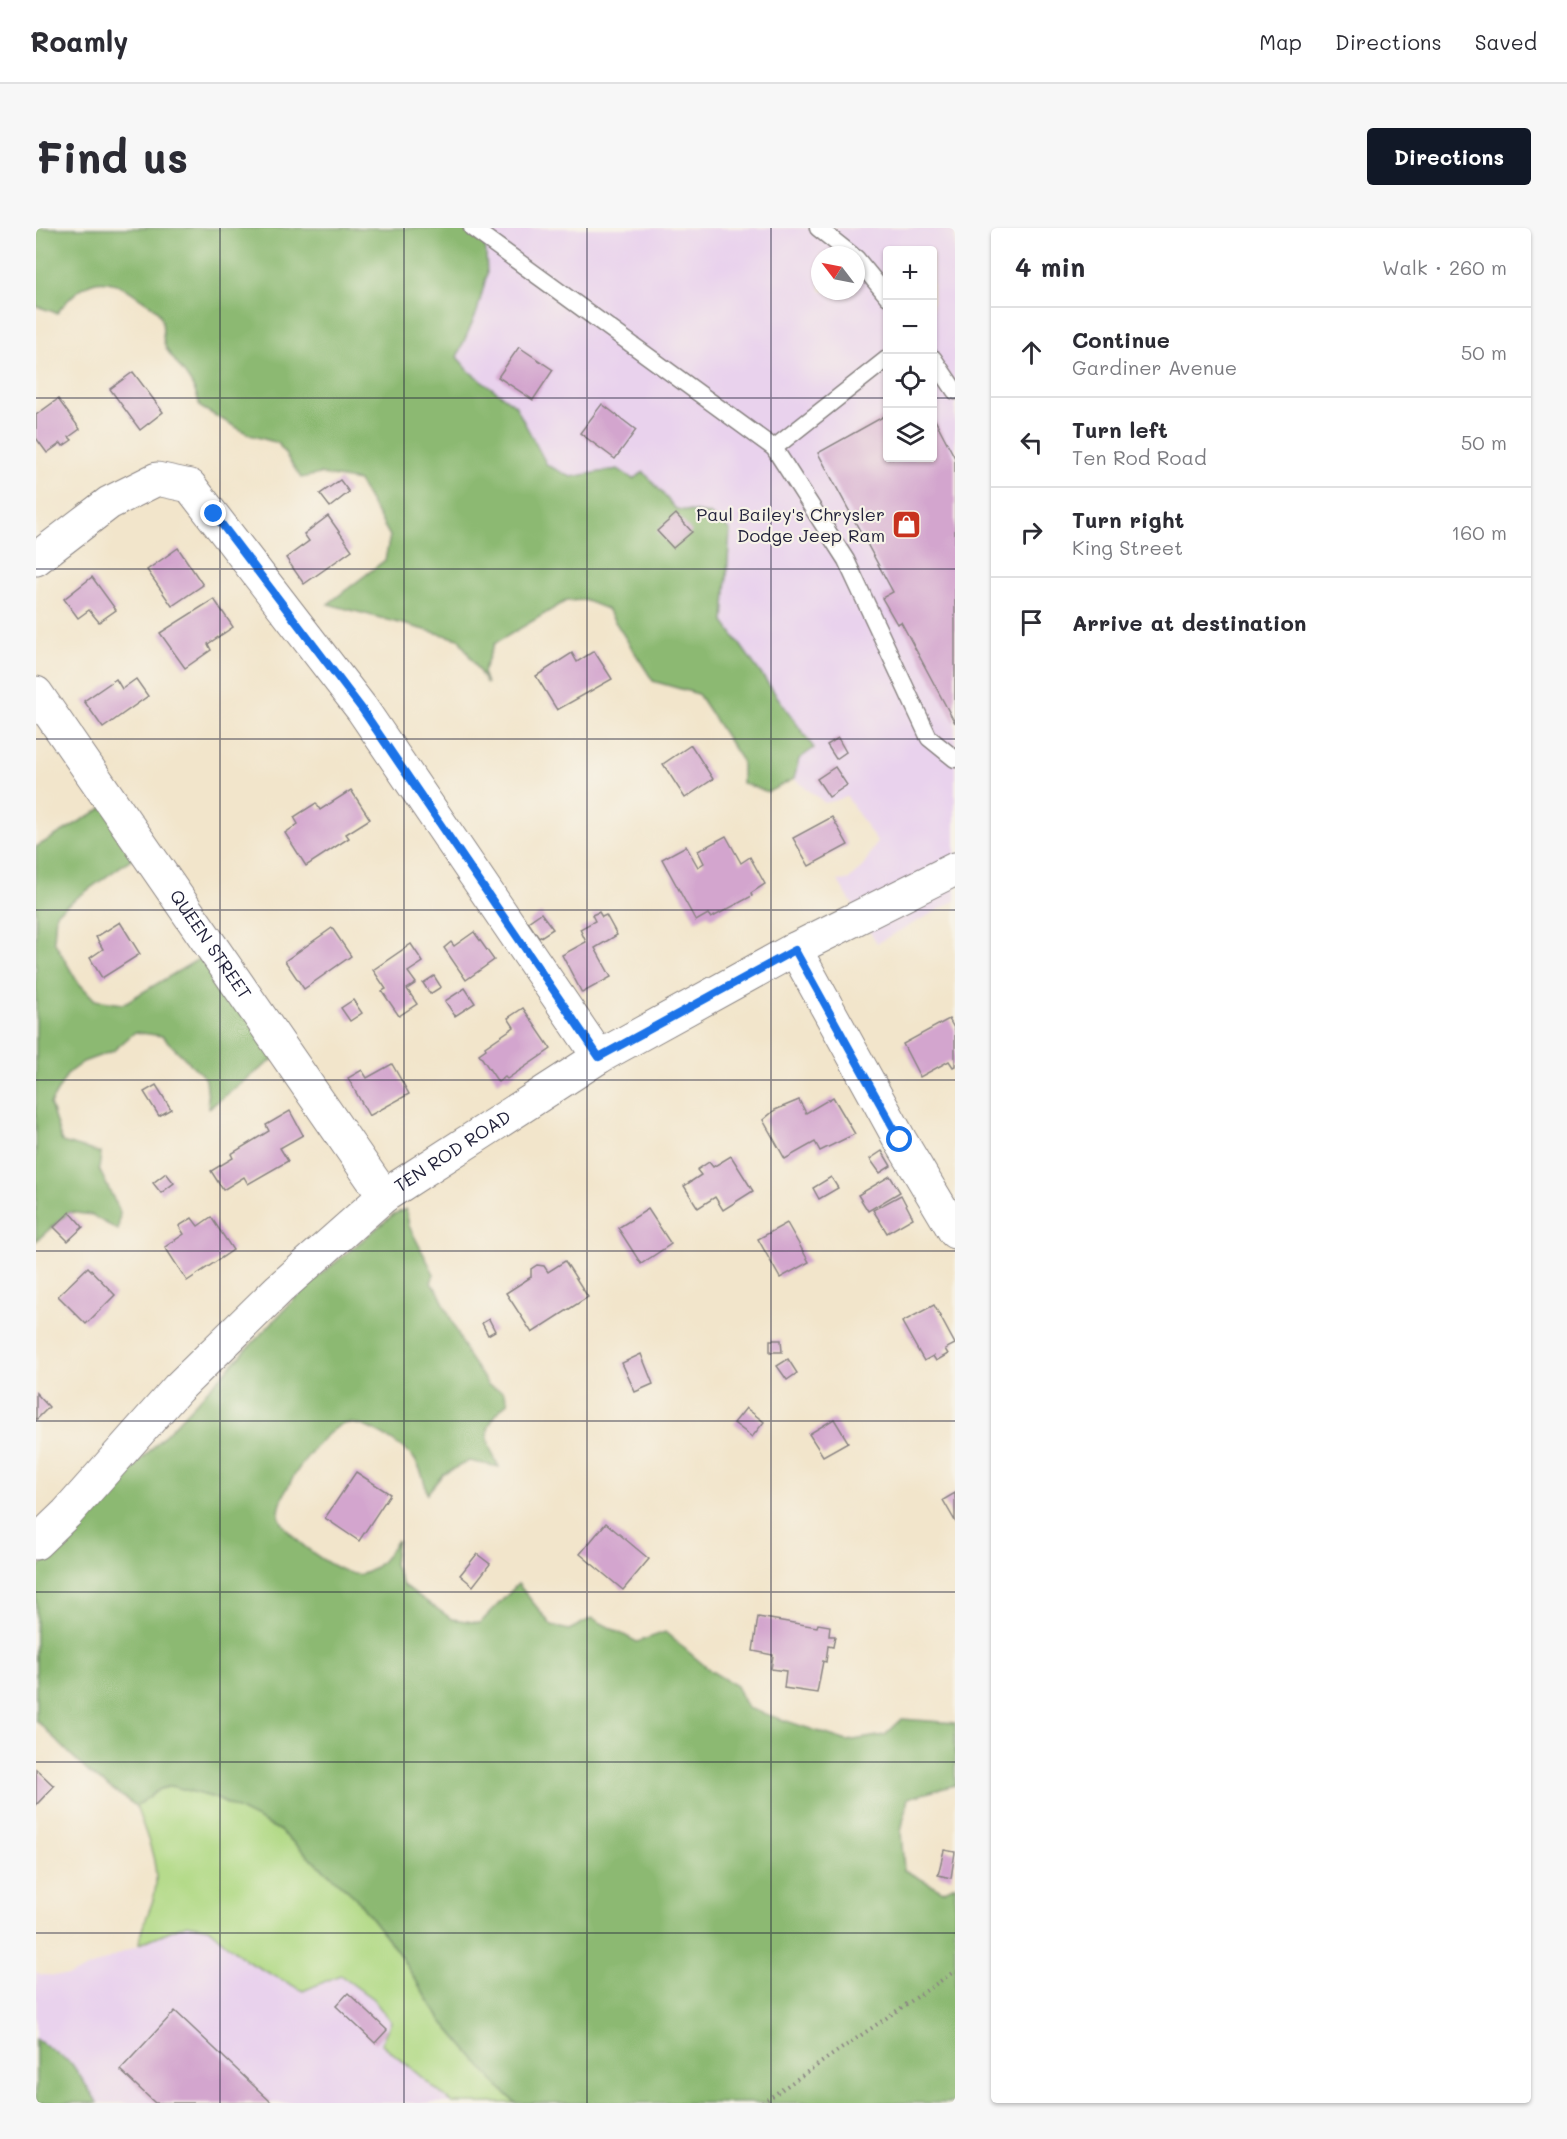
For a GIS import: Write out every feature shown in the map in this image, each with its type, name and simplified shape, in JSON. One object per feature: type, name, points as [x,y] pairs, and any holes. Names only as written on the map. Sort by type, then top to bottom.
[{"type":"street","points":[[36,559],[109,503],[157,478],[190,486],[362,709],[599,1057]]},
{"type":"street","name":"QUEEN STREET","points":[[36,693],[384,1196]]},
{"type":"street","name":"TEN ROD ROAD","points":[[36,1543],[67,1513],[178,1388],[279,1289],[384,1196],[599,1057],[795,950],[955,869]]},
{"type":"street","points":[[795,950],[900,1140],[955,1233]]},
{"type":"lane","points":[[472,228],[774,448],[846,560],[929,738],[955,759]]},
{"type":"lane","points":[[818,228],[841,246]]},
{"type":"lane","points":[[865,269],[883,291]]},
{"type":"lane","points":[[774,448],[883,362]]},
{"type":"lane","points":[[937,364],[955,391]]},
{"type":"path","points":[[762,2103],[955,1971]]},
{"type":"shaded area","points":[[467,228],[955,228],[955,901],[877,943],[838,881],[849,880],[864,865],[877,842],[847,797],[825,803],[794,779],[799,759],[814,748],[724,622],[730,530],[709,514],[676,509],[644,472],[633,479],[618,469],[571,477],[547,465],[515,405],[470,372],[457,356],[477,312]]},
{"type":"shaded area","points":[[187,1924],[208,1928],[246,1961],[303,1991],[340,1975],[373,1999],[391,2022],[381,2044],[452,2103],[98,2103],[72,2064],[36,2039],[36,1972],[42,1975],[69,1976]]},
{"type":"green space","points":[[36,228],[467,228],[485,236],[487,274],[477,312],[457,357],[470,372],[515,405],[547,465],[571,477],[618,469],[633,479],[644,472],[676,509],[709,514],[730,530],[724,622],[814,748],[799,759],[794,779],[768,792],[742,783],[742,761],[698,694],[653,681],[607,609],[584,600],[566,601],[494,644],[483,672],[487,684],[459,639],[328,604],[385,560],[390,536],[358,481],[320,474],[301,478],[278,443],[250,435],[200,407],[190,382],[164,344],[159,313],[125,288],[113,283],[93,283],[75,293],[57,313],[36,306]]},
{"type":"green space","points":[[106,806],[139,853],[56,913],[54,941],[77,981],[95,1000],[123,1004],[207,954],[280,1054],[209,1108],[206,1079],[162,1036],[135,1032],[113,1051],[83,1062],[68,1073],[50,1104],[62,1142],[101,1153],[99,1169],[120,1212],[118,1230],[91,1215],[69,1212],[36,1241],[36,847]]},
{"type":"green space","points":[[406,1209],[409,1226],[434,1274],[431,1283],[438,1291],[467,1354],[488,1385],[503,1391],[508,1402],[493,1418],[488,1432],[490,1448],[499,1467],[469,1461],[443,1474],[427,1494],[423,1476],[410,1454],[393,1441],[372,1430],[344,1424],[324,1437],[294,1476],[281,1503],[279,1513],[282,1522],[289,1532],[313,1553],[353,1574],[362,1574],[373,1569],[383,1560],[397,1540],[394,1565],[403,1585],[452,1619],[480,1623],[518,1584],[552,1626],[569,1630],[592,1618],[637,1642],[665,1632],[711,1671],[736,1686],[747,1708],[847,1741],[885,1735],[902,1719],[955,1723],[955,1785],[908,1798],[901,1832],[904,1870],[943,1891],[955,1885],[955,2103],[516,2103],[498,2086],[442,2021],[397,1951],[355,1897],[279,1830],[215,1798],[172,1786],[160,1789],[136,1806],[89,1773],[36,1720],[36,1570],[306,1287],[394,1214]]},
{"type":"green space","points":[[172,1786],[215,1798],[279,1830],[355,1897],[397,1951],[442,2021],[498,2086],[516,2103],[452,2103],[381,2043],[391,2022],[373,1999],[340,1975],[303,1991],[246,1961],[208,1928],[187,1924],[139,1944],[154,1896],[156,1874],[151,1850],[136,1806],[160,1789]]},
{"type":"green space","points":[[36,2039],[72,2064],[98,2103],[36,2103]]},
{"type":"building","points":[[519,347],[553,370],[533,400],[498,377]]},
{"type":"building","points":[[133,372],[163,412],[140,430],[110,389]]},
{"type":"building","points":[[58,399],[80,429],[69,437],[72,440],[63,446],[61,443],[47,453],[36,438],[36,415]]},
{"type":"building","points":[[602,404],[636,430],[615,459],[580,433]]},
{"type":"building","name":"Paul Bailey's Chrysler Dodge Jeep Ram","points":[[883,417],[883,462],[937,462],[937,424],[955,458],[955,723],[901,622],[897,624],[882,598],[893,592],[818,453]]},
{"type":"building","points":[[340,480],[349,492],[330,507],[320,494]]},
{"type":"building","points":[[676,514],[692,532],[673,548],[657,531]]},
{"type":"building","points":[[328,516],[352,550],[304,584],[286,558],[309,541],[304,534]]},
{"type":"building","points":[[178,548],[203,585],[172,606],[147,570]]},
{"type":"building","points":[[92,577],[116,610],[99,622],[89,610],[78,618],[64,599]]},
{"type":"building","points":[[214,599],[233,627],[208,644],[211,650],[185,668],[160,633]]},
{"type":"building","points":[[594,651],[612,679],[557,710],[536,676],[572,653],[577,662]]},
{"type":"building","points":[[116,679],[122,689],[136,679],[148,696],[103,728],[84,701]]},
{"type":"building","points":[[838,738],[846,752],[836,759],[827,745]]},
{"type":"building","points":[[691,745],[713,779],[685,798],[663,764]]},
{"type":"building","points":[[835,767],[847,785],[829,797],[817,779]]},
{"type":"building","points":[[351,790],[370,819],[346,834],[349,838],[306,866],[285,833],[298,824],[294,817],[316,803],[320,810]]},
{"type":"building","points":[[832,817],[848,845],[809,866],[793,838]]},
{"type":"building","points":[[726,836],[741,863],[750,857],[765,884],[751,893],[752,896],[711,918],[708,914],[696,921],[662,859],[686,846],[698,867],[704,863],[698,851]]},
{"type":"building","points":[[599,912],[602,917],[606,915],[617,935],[595,948],[611,977],[582,993],[562,955],[586,942],[580,929],[595,921],[592,915]]},
{"type":"building","points":[[541,913],[553,929],[539,938],[528,922]]},
{"type":"building","points":[[120,922],[140,954],[102,978],[90,958],[103,949],[96,937]]},
{"type":"building","points":[[332,928],[351,956],[304,989],[285,961]]},
{"type":"building","points":[[474,932],[494,960],[466,980],[444,948],[451,942],[454,946]]},
{"type":"building","points":[[411,944],[423,962],[408,972],[416,983],[407,989],[417,1004],[399,1016],[382,991],[386,989],[373,970]]},
{"type":"building","points":[[434,976],[441,987],[430,994],[423,983]]},
{"type":"building","points":[[465,988],[475,1003],[455,1016],[445,1001]]},
{"type":"building","points":[[353,1000],[362,1013],[350,1021],[341,1008]]},
{"type":"building","points":[[523,1008],[551,1049],[507,1079],[505,1077],[498,1082],[479,1054],[486,1049],[485,1047],[514,1027],[508,1018]]},
{"type":"building","points":[[949,1019],[955,1030],[955,1066],[953,1067],[949,1061],[920,1077],[903,1044]]},
{"type":"building","points":[[392,1064],[409,1094],[369,1116],[348,1078],[362,1070],[367,1078]]},
{"type":"building","points":[[156,1085],[171,1109],[159,1116],[144,1092]]},
{"type":"building","points":[[833,1097],[855,1134],[820,1151],[815,1142],[785,1159],[763,1120],[775,1110],[799,1100],[806,1113]]},
{"type":"building","points":[[290,1111],[303,1135],[280,1148],[288,1161],[248,1184],[244,1177],[223,1190],[211,1171],[233,1158],[231,1154],[269,1131],[266,1125]]},
{"type":"building","points":[[882,1151],[891,1166],[880,1173],[870,1159]]},
{"type":"building","points":[[731,1156],[753,1191],[723,1210],[715,1197],[698,1208],[684,1186],[701,1175],[697,1170],[709,1162],[713,1167]]},
{"type":"building","points":[[166,1173],[174,1183],[161,1193],[153,1183]]},
{"type":"building","points":[[890,1176],[900,1192],[868,1211],[858,1195]]},
{"type":"building","points":[[831,1177],[838,1188],[819,1199],[813,1188]]},
{"type":"building","points":[[901,1195],[913,1218],[887,1233],[873,1210]]},
{"type":"building","points":[[648,1209],[671,1244],[641,1264],[618,1228]]},
{"type":"building","points":[[70,1212],[83,1227],[68,1241],[54,1227]]},
{"type":"building","points":[[211,1217],[233,1250],[187,1281],[165,1247],[184,1234],[179,1226],[192,1218],[198,1226]]},
{"type":"building","points":[[787,1223],[809,1262],[780,1278],[758,1239]]},
{"type":"building","points":[[565,1261],[588,1297],[532,1333],[506,1293],[531,1277],[531,1269],[537,1265],[544,1266],[548,1272]]},
{"type":"building","points":[[88,1267],[115,1295],[86,1324],[58,1296]]},
{"type":"building","points":[[934,1305],[955,1344],[945,1349],[948,1354],[936,1361],[933,1356],[924,1361],[902,1322]]},
{"type":"building","points":[[489,1319],[495,1331],[488,1335],[482,1323]]},
{"type":"building","points":[[770,1340],[781,1340],[782,1352],[770,1352]]},
{"type":"building","points":[[641,1354],[653,1384],[635,1392],[622,1363]]},
{"type":"building","points":[[788,1359],[797,1373],[787,1380],[777,1366]]},
{"type":"building","points":[[36,1393],[49,1407],[36,1420]]},
{"type":"building","points":[[746,1408],[764,1422],[752,1437],[734,1423]]},
{"type":"building","points":[[834,1419],[848,1442],[823,1456],[809,1434]]},
{"type":"building","points":[[356,1472],[390,1494],[359,1541],[325,1518]]},
{"type":"building","points":[[955,1493],[955,1521],[943,1500]]},
{"type":"building","points":[[606,1523],[649,1559],[623,1590],[580,1554]]},
{"type":"building","points":[[477,1554],[490,1564],[473,1586],[460,1575]]},
{"type":"building","points":[[758,1617],[817,1627],[818,1624],[830,1626],[829,1636],[835,1636],[833,1647],[828,1646],[817,1693],[784,1688],[786,1671],[771,1669],[773,1655],[753,1651]]},
{"type":"building","points":[[36,1769],[54,1786],[36,1805]]},
{"type":"building","points":[[944,1850],[955,1852],[951,1878],[938,1875]]},
{"type":"building","points":[[348,1993],[387,2030],[375,2043],[336,2006]]},
{"type":"building","points":[[175,2011],[272,2103],[155,2103],[120,2070]]},
{"type":"place","name":"Paul Bailey's Chrysler Dodge Jeep Ram","points":[[906,525]]},
{"type":"route","points":[[214,514],[362,709],[480,878],[599,1057],[795,950],[900,1140]]}]
